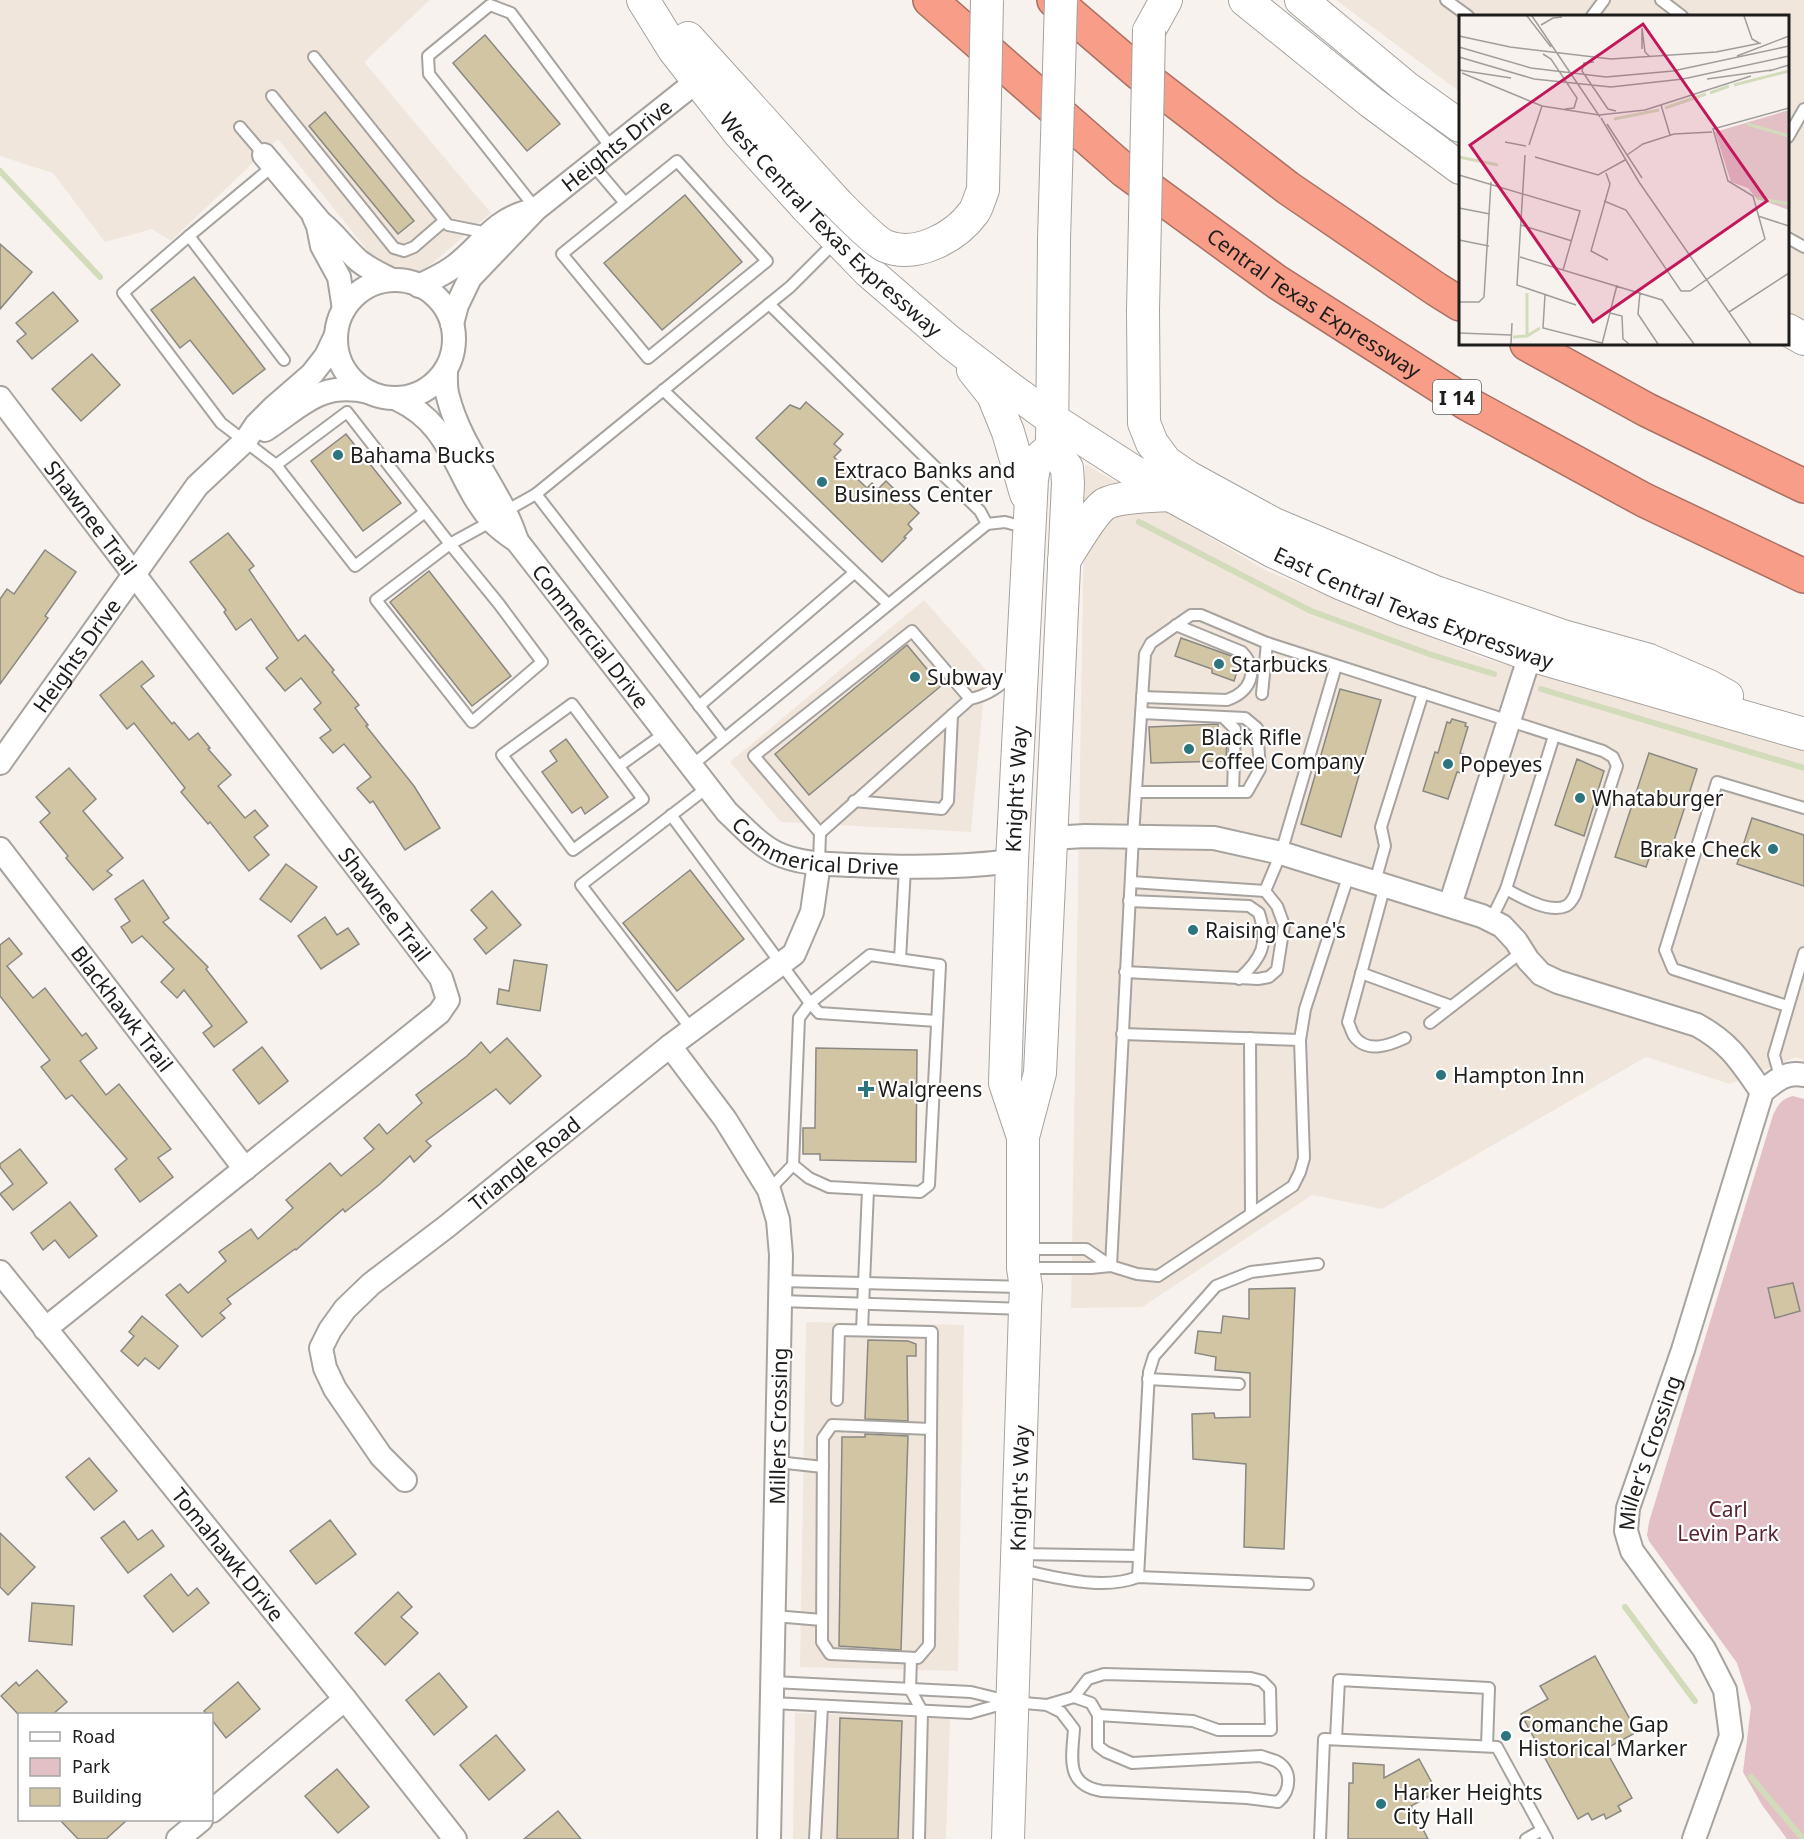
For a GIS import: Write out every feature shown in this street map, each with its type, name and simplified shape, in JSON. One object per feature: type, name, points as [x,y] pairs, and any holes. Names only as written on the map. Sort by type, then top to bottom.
[{"type":"highway","name":"Central Texas Expressway","points":[[930,0],[1125,171],[1277,282],[1468,405],[1644,500],[1804,576]]},
{"type":"highway","points":[[1054,0],[1139,74],[1288,188],[1459,303]]},
{"type":"highway","points":[[1529,345],[1647,410],[1804,486]]},
{"type":"highway","points":[[1644,500],[1674,530],[1804,600]]},
{"type":"main road","name":"West Central Texas Expressway","points":[[643,0],[674,50],[739,133],[837,239],[898,298],[1052,433]]},
{"type":"main road","points":[[653,0],[836,202],[884,245],[907,250],[928,246],[960,227],[975,210],[983,190],[987,0]]},
{"type":"main road","points":[[1052,433],[1060,0]]},
{"type":"main road","points":[[1166,0],[1149,31],[1143,311],[1144,423],[1152,443],[1166,462],[1188,477],[1274,524],[1433,591],[1566,637],[1649,660],[1709,686],[1792,730]]},
{"type":"main road","points":[[1245,0],[1371,102],[1459,167]]},
{"type":"main road","points":[[1301,0],[1407,88],[1459,125]]},
{"type":"main road","points":[[1789,331],[1804,339]]},
{"type":"main road","points":[[950,342],[993,395],[1008,432],[1030,521]]},
{"type":"main road","name":"East Central Texas Expressway","points":[[1052,433],[1272,551],[1342,584],[1403,609],[1530,655],[1792,730]]},
{"type":"main road","name":"Knight's Way","points":[[1023,1137],[1005,1083],[1012,861],[1035,462],[1052,433]]},
{"type":"main road","name":"Knight's Way","points":[[1008,1839],[1025,1278],[1023,1137],[1040,1073],[1067,468],[1052,433]]},
{"type":"main road","points":[[1063,562],[1082,532],[1105,505],[1135,497],[1170,495]]},
{"type":"main road","points":[[1012,861],[1022,861],[1028,868],[1030,901],[1028,959],[1044,994]]},
{"type":"street","name":"Heights Drive","points":[[536,209],[697,81]]},
{"type":"street","points":[[269,160],[312,213],[358,260],[392,280]]},
{"type":"street","points":[[419,286],[456,266],[503,222],[536,209]]},
{"type":"street","points":[[499,516],[450,406],[446,369],[453,347],[454,312],[470,278],[536,209]]},
{"type":"street","points":[[312,213],[318,226],[322,246],[339,277],[344,309]]},
{"type":"street","points":[[369,392],[348,375],[338,355],[335,337],[336,328],[344,309],[361,291],[392,280],[419,286],[438,297],[452,324]]},
{"type":"street","points":[[246,441],[263,417],[320,365],[335,337]]},
{"type":"street","points":[[397,399],[422,392],[446,369]]},
{"type":"street","points":[[246,441],[328,390],[356,389],[397,399],[411,406],[436,428],[445,440],[475,497],[499,516]]},
{"type":"street","name":"Shawnee Trail","points":[[0,398],[441,978],[448,1000],[439,1013],[45,1329]]},
{"type":"street","name":"Heights Drive","points":[[0,763],[197,486],[246,441]]},
{"type":"street","name":"Commercial Drive","points":[[499,516],[665,733]]},
{"type":"street","points":[[1450,905],[1530,655]]},
{"type":"street","name":"Commerical Drive","points":[[665,733],[733,818],[753,837],[775,852],[798,860],[819,863],[905,868],[1012,861]]},
{"type":"street","points":[[1051,838],[1132,836],[1214,838],[1281,853],[1450,905],[1502,926],[1516,941],[1527,960],[1541,974],[1558,982],[1696,1025],[1714,1035],[1731,1049],[1762,1092],[1780,1077],[1804,1075]]},
{"type":"street","name":"Blackhawk Trail","points":[[0,849],[245,1169]]},
{"type":"street","name":"Triangle Road","points":[[405,1480],[381,1456],[335,1389],[325,1368],[321,1348],[330,1330],[345,1309],[371,1284],[446,1227],[670,1046],[794,954],[813,912],[819,863]]},
{"type":"street","name":"Millers Crossing","points":[[670,1046],[725,1119],[769,1190],[778,1220],[781,1291],[770,1839]]},
{"type":"street","name":"Miller's Crossing","points":[[1694,1839],[1731,1736],[1725,1690],[1704,1649],[1632,1551],[1626,1532],[1628,1508],[1683,1350],[1762,1092]]},
{"type":"street","name":"Tomahawk Drive","points":[[0,1272],[345,1699],[455,1839]]},
{"type":"street","points":[[213,1810],[345,1699]]},
{"type":"street","points":[[178,1839],[200,1821]]},
{"type":"lane","points":[[1446,0],[1467,15]]},
{"type":"lane","points":[[1593,15],[1604,0]]},
{"type":"lane","points":[[1660,0],[1681,15]]},
{"type":"lane","points":[[536,209],[429,74],[428,56],[490,5],[511,14],[612,149]]},
{"type":"lane","points":[[314,57],[446,223],[489,233]]},
{"type":"lane","points":[[272,96],[394,248],[404,251],[414,247],[446,223]]},
{"type":"lane","points":[[1789,135],[1804,109]]},
{"type":"lane","points":[[240,128],[269,160],[189,236],[123,293],[221,423],[276,465],[355,566],[425,512]]},
{"type":"lane","points":[[677,161],[767,261],[648,358],[562,254],[625,203],[677,161]]},
{"type":"lane","points":[[593,165],[625,203]]},
{"type":"lane","points":[[189,236],[284,360]]},
{"type":"lane","points":[[276,465],[347,412],[450,544],[499,604],[542,662],[472,722],[376,600],[450,544],[536,494],[790,287],[837,239]]},
{"type":"lane","points":[[1789,239],[1804,247]]},
{"type":"lane","points":[[769,304],[980,511],[987,524]]},
{"type":"lane","points":[[663,390],[888,604]]},
{"type":"lane","points":[[536,494],[724,738]]},
{"type":"lane","points":[[691,766],[987,524],[1030,521]]},
{"type":"lane","points":[[699,706],[854,573]]},
{"type":"lane","points":[[1111,1266],[1132,836],[1145,654],[1151,643],[1191,615],[1201,615],[1267,643],[1509,720],[1603,751],[1613,757],[1617,766],[1575,895],[1568,905],[1557,909],[1528,902],[1506,889]]},
{"type":"lane","points":[[1142,697],[1227,700],[1237,696],[1246,688],[1251,677],[1251,666],[1249,659],[1242,652],[1176,625]]},
{"type":"lane","points":[[819,863],[820,833],[754,756],[912,631],[970,699]]},
{"type":"lane","points":[[1263,694],[1267,643]]},
{"type":"lane","points":[[820,833],[970,699],[983,697],[998,689],[1022,666]]},
{"type":"lane","points":[[1265,891],[1281,853],[1336,666]]},
{"type":"lane","points":[[1405,1038],[1387,1046],[1371,1047],[1355,1038],[1348,1022],[1380,884],[1385,846],[1381,827],[1423,693]]},
{"type":"lane","points":[[572,704],[619,766],[643,799],[573,850],[502,755],[572,704]]},
{"type":"lane","points":[[1136,792],[1247,792],[1260,769],[1257,728],[1245,718],[1141,713]]},
{"type":"lane","points":[[854,801],[942,809],[948,801],[952,715]]},
{"type":"lane","points":[[1223,717],[1235,729],[1233,792]]},
{"type":"lane","points":[[619,766],[665,733]]},
{"type":"lane","points":[[1491,920],[1506,889],[1554,736]]},
{"type":"lane","points":[[1787,1006],[1673,969],[1665,950],[1717,782],[1804,808]]},
{"type":"lane","points":[[692,1030],[581,885],[708,787]]},
{"type":"lane","points":[[671,815],[810,1004],[819,1013],[937,1021]]},
{"type":"lane","points":[[900,959],[905,868]]},
{"type":"lane","points":[[781,1291],[864,1283],[1025,1278],[1086,1249],[1111,1266],[1137,1274],[1158,1276],[1293,1186],[1304,1158],[1300,1040],[1305,1009],[1349,874]]},
{"type":"lane","points":[[1125,972],[1239,979],[1258,979],[1269,976],[1277,970],[1284,925],[1277,906],[1265,891],[1131,882]]},
{"type":"lane","points":[[1129,901],[1249,906],[1259,913],[1263,924],[1264,940],[1261,956],[1253,967],[1239,979]]},
{"type":"lane","points":[[1430,1023],[1522,951]]},
{"type":"lane","points":[[1780,1077],[1774,1055],[1804,953]]},
{"type":"lane","points":[[769,1190],[793,1165],[799,1018],[810,1004],[870,955],[940,965],[929,1185],[920,1192],[830,1187],[809,1178],[793,1165]]},
{"type":"lane","points":[[1361,973],[1451,1006]]},
{"type":"lane","points":[[1122,1034],[1300,1040]]},
{"type":"lane","points":[[1250,1038],[1251,1214]]},
{"type":"lane","points":[[862,1330],[868,1190]]},
{"type":"lane","points":[[1138,1577],[1148,1379],[1154,1356],[1216,1286],[1251,1272],[1318,1264]]},
{"type":"lane","points":[[781,1291],[863,1304],[1111,1266]]},
{"type":"lane","points":[[837,1400],[839,1330],[932,1332],[929,1645],[918,1658],[830,1654],[822,1642],[823,1438],[832,1425],[931,1429]]},
{"type":"lane","points":[[1148,1379],[1239,1384]]},
{"type":"lane","points":[[777,1462],[823,1467]]},
{"type":"lane","points":[[1017,1561],[1139,1556]]},
{"type":"lane","points":[[1017,1561],[1076,1581],[1123,1583],[1138,1577],[1308,1584]]},
{"type":"lane","points":[[774,1616],[822,1620]]},
{"type":"lane","points":[[910,1658],[910,1689],[922,1711],[920,1839]]},
{"type":"lane","points":[[1074,1697],[1088,1679],[1104,1674],[1251,1678],[1262,1681],[1270,1689],[1271,1730],[1218,1730],[1193,1721],[1098,1715]]},
{"type":"lane","points":[[1336,1740],[1339,1680],[1489,1688],[1487,1746]]},
{"type":"lane","points":[[772,1692],[910,1689],[971,1692],[1012,1702],[1047,1705],[1074,1697],[1091,1702],[1098,1715],[1098,1746],[1132,1763],[1261,1756],[1277,1761],[1287,1774],[1289,1785],[1284,1797],[1278,1802],[1263,1802],[1247,1798],[1088,1789],[1075,1775],[1072,1764],[1074,1729],[1061,1712],[1047,1705]]},
{"type":"lane","points":[[772,1692],[822,1706],[970,1713],[1012,1702]]},
{"type":"lane","points":[[816,1839],[822,1706]]},
{"type":"lane","points":[[1320,1839],[1324,1739],[1497,1747],[1545,1834],[1526,1839]]},
{"type":"shaded area","points":[[0,0],[430,0],[364,62],[491,213],[421,273],[379,265],[278,139],[171,241],[152,229],[105,242],[53,173],[0,156]]},
{"type":"shaded area","points":[[1336,0],[1804,0],[1804,323],[1789,314],[1789,15],[1459,15],[1459,91]]},
{"type":"shaded area","points":[[1085,464],[1267,571],[1480,657],[1804,751],[1804,1060],[1796,1057],[1730,1084],[1646,1057],[1382,1209],[1312,1195],[1142,1307],[1071,1308]]},
{"type":"shaded area","points":[[924,600],[986,670],[971,832],[781,822],[730,762]]},
{"type":"shaded area","points":[[806,1322],[964,1325],[958,1671],[800,1667]]},
{"type":"shaded area","points":[[795,1713],[950,1719],[946,1839],[793,1839]]},
{"type":"green space","name":"Carl Levin Park","points":[[1793,1096],[1804,1099],[1804,1839],[1787,1839],[1762,1805],[1743,1772],[1751,1707],[1737,1663],[1649,1541],[1647,1535],[1649,1522],[1773,1115],[1780,1103]]},
{"type":"building","points":[[485,35],[560,124],[527,151],[453,63]]},
{"type":"building","points":[[325,112],[414,221],[398,234],[309,126]]},
{"type":"building","points":[[685,195],[742,262],[662,330],[604,263]]},
{"type":"building","points":[[0,244],[32,272],[0,309]]},
{"type":"building","points":[[194,277],[265,369],[233,394],[190,340],[180,348],[151,310]]},
{"type":"building","points":[[53,292],[78,321],[32,359],[17,341],[26,334],[16,323]]},
{"type":"building","points":[[92,354],[120,385],[81,421],[52,389]]},
{"type":"building","name":"Extraco Banks and Business Center","points":[[806,402],[843,434],[834,444],[841,450],[834,457],[867,488],[872,483],[878,489],[886,481],[919,513],[908,524],[912,529],[904,537],[906,538],[882,562],[756,438],[790,405],[800,409]]},
{"type":"building","points":[[346,434],[401,503],[363,531],[311,461]]},
{"type":"building","points":[[228,533],[254,566],[249,570],[298,641],[305,635],[334,670],[332,672],[359,705],[355,708],[368,725],[366,726],[414,786],[440,828],[405,850],[373,801],[370,803],[357,788],[371,777],[344,744],[333,753],[320,738],[331,730],[314,709],[321,703],[301,678],[285,691],[266,668],[278,658],[251,619],[236,630],[224,612],[226,610],[190,562]]},
{"type":"building","points":[[45,550],[76,572],[45,616],[48,618],[0,684],[0,599],[7,589],[14,594]]},
{"type":"building","points":[[429,571],[511,676],[472,706],[390,602]]},
{"type":"building","name":"Starbucks","points":[[1181,638],[1237,658],[1240,662],[1234,681],[1212,673],[1212,669],[1175,656]]},
{"type":"building","points":[[907,645],[941,686],[809,795],[775,754]]},
{"type":"building","points":[[142,661],[154,676],[141,686],[172,724],[174,722],[189,740],[198,733],[210,748],[208,749],[231,775],[218,786],[245,818],[255,810],[268,826],[254,837],[269,855],[249,871],[210,822],[208,824],[181,792],[185,788],[134,723],[127,729],[100,695]]},
{"type":"building","points":[[1340,689],[1381,700],[1341,837],[1301,824]]},
{"type":"building","name":"Popeyes","points":[[1452,719],[1466,723],[1465,726],[1468,727],[1460,753],[1466,755],[1461,773],[1457,772],[1448,799],[1423,791],[1447,722],[1450,723]]},
{"type":"building","name":"Black Rifle Coffee Company","points":[[1218,724],[1219,738],[1227,737],[1226,761],[1151,763],[1149,727]]},
{"type":"building","points":[[566,739],[608,797],[585,814],[581,807],[572,813],[542,772],[557,761],[550,751]]},
{"type":"building","points":[[1649,753],[1697,769],[1668,859],[1651,853],[1646,867],[1615,857]]},
{"type":"building","name":"Whataburger","points":[[1577,759],[1604,771],[1584,836],[1555,825]]},
{"type":"building","points":[[69,768],[96,799],[83,811],[123,858],[107,871],[112,875],[93,890],[40,822],[50,813],[36,797]]},
{"type":"building","name":"Brake Check","points":[[1752,818],[1804,835],[1804,886],[1737,864]]},
{"type":"building","points":[[286,864],[317,887],[291,922],[260,899]]},
{"type":"building","points":[[690,870],[744,939],[677,991],[623,923]]},
{"type":"building","points":[[143,880],[169,918],[163,922],[208,967],[206,969],[247,1022],[214,1047],[203,1033],[212,1026],[184,990],[177,998],[161,982],[174,969],[142,936],[132,943],[121,927],[130,921],[115,899]]},
{"type":"building","points":[[492,891],[521,925],[486,954],[474,939],[487,928],[471,910]]},
{"type":"building","points":[[325,917],[337,935],[348,928],[359,944],[321,969],[298,936]]},
{"type":"building","points":[[9,938],[22,954],[7,966],[33,998],[45,988],[82,1036],[86,1033],[97,1048],[80,1061],[106,1095],[119,1084],[171,1149],[158,1158],[173,1177],[140,1202],[115,1169],[127,1159],[72,1095],[66,1099],[41,1067],[50,1060],[0,996],[0,945]]},
{"type":"building","points":[[514,960],[547,965],[540,1011],[497,1004],[499,989],[509,991]]},
{"type":"building","points":[[507,1038],[541,1076],[510,1104],[496,1089],[426,1141],[431,1146],[414,1162],[410,1156],[345,1212],[343,1209],[296,1250],[227,1299],[231,1304],[220,1313],[225,1318],[202,1337],[166,1295],[180,1284],[188,1293],[226,1261],[219,1252],[251,1229],[258,1239],[293,1208],[286,1200],[330,1163],[341,1176],[374,1149],[364,1138],[379,1124],[387,1134],[422,1103],[416,1095],[467,1056],[481,1042],[490,1053]]},
{"type":"building","points":[[262,1047],[288,1081],[259,1104],[233,1070]]},
{"type":"building","name":"Walgreens","points":[[816,1048],[917,1050],[916,1162],[820,1160],[820,1154],[803,1154],[803,1128],[815,1128]]},
{"type":"building","points":[[20,1149],[47,1183],[13,1210],[0,1194],[13,1184],[0,1164]]},
{"type":"building","points":[[70,1202],[97,1236],[69,1258],[55,1240],[43,1250],[31,1233]]},
{"type":"building","points":[[1793,1283],[1800,1311],[1775,1318],[1768,1288]]},
{"type":"building","points":[[1295,1288],[1284,1549],[1244,1547],[1246,1464],[1193,1459],[1192,1414],[1214,1413],[1215,1418],[1250,1417],[1250,1373],[1215,1370],[1216,1357],[1195,1353],[1198,1331],[1221,1333],[1223,1316],[1249,1319],[1249,1289]]},
{"type":"building","points":[[142,1316],[178,1346],[159,1369],[145,1358],[138,1366],[121,1351],[134,1336],[129,1332]]},
{"type":"building","points":[[868,1340],[908,1341],[916,1344],[916,1356],[907,1356],[908,1421],[865,1419]]},
{"type":"building","points":[[865,1434],[908,1436],[901,1650],[839,1646],[842,1437],[865,1437]]},
{"type":"building","points":[[89,1458],[117,1491],[94,1510],[66,1477]]},
{"type":"building","points":[[330,1520],[356,1554],[316,1584],[290,1551]]},
{"type":"building","points":[[124,1521],[138,1540],[152,1530],[164,1546],[128,1573],[101,1538]]},
{"type":"building","points":[[0,1533],[35,1567],[8,1595],[0,1587]]},
{"type":"building","points":[[171,1574],[188,1596],[197,1588],[209,1603],[173,1632],[144,1596]]},
{"type":"building","points":[[398,1592],[412,1607],[401,1617],[418,1633],[385,1665],[355,1633]]},
{"type":"building","points":[[32,1603],[74,1606],[72,1645],[29,1641]]},
{"type":"building","points":[[1595,1656],[1637,1732],[1605,1749],[1632,1798],[1618,1806],[1621,1811],[1606,1819],[1604,1814],[1592,1820],[1588,1813],[1578,1819],[1521,1714],[1548,1699],[1540,1686]]},
{"type":"building","points":[[37,1670],[67,1702],[54,1713],[18,1714],[1,1696],[16,1682],[19,1686]]},
{"type":"building","points":[[439,1673],[467,1707],[434,1735],[406,1700]]},
{"type":"building","points":[[238,1682],[260,1709],[226,1738],[213,1721],[213,1713],[204,1711]]},
{"type":"building","points":[[840,1718],[902,1721],[898,1839],[837,1839]]},
{"type":"building","points":[[496,1735],[525,1770],[489,1800],[460,1765]]},
{"type":"building","name":"Harker Heights City Hall","points":[[1419,1759],[1437,1792],[1411,1806],[1428,1839],[1348,1839],[1349,1783],[1353,1783],[1353,1763],[1384,1765],[1384,1778]]},
{"type":"building","points":[[337,1769],[369,1807],[338,1833],[305,1796]]},
{"type":"building","points":[[558,1811],[581,1839],[524,1839]]},
{"type":"building","points":[[61,1821],[126,1821],[106,1839],[78,1839]]},
{"type":"waterway","points":[[0,171],[100,277]]},
{"type":"waterway","points":[[1139,522],[1311,611],[1432,655],[1494,674]]},
{"type":"waterway","points":[[1541,689],[1804,768]]},
{"type":"waterway","points":[[1625,1607],[1695,1701]]},
{"type":"waterway","points":[[1751,1777],[1803,1839]]},
{"type":"place","name":"Bahama Bucks","points":[[338,455]]},
{"type":"place","name":"Extraco Banks and Business Center","points":[[822,482]]},
{"type":"place","name":"Starbucks","points":[[1219,664]]},
{"type":"place","name":"Subway","points":[[915,677]]},
{"type":"place","name":"Black Rifle Coffee Company","points":[[1189,749]]},
{"type":"place","name":"Popeyes","points":[[1448,764]]},
{"type":"place","name":"Whataburger","points":[[1580,798]]},
{"type":"place","name":"Brake Check","points":[[1773,849]]},
{"type":"place","name":"Raising Cane's","points":[[1193,930]]},
{"type":"place","name":"Hampton Inn","points":[[1441,1075]]},
{"type":"place","name":"Walgreens","points":[[866,1089]]},
{"type":"place","name":"Comanche Gap Historical Marker","points":[[1506,1736]]},
{"type":"place","name":"Harker Heights City Hall","points":[[1381,1804]]}]
